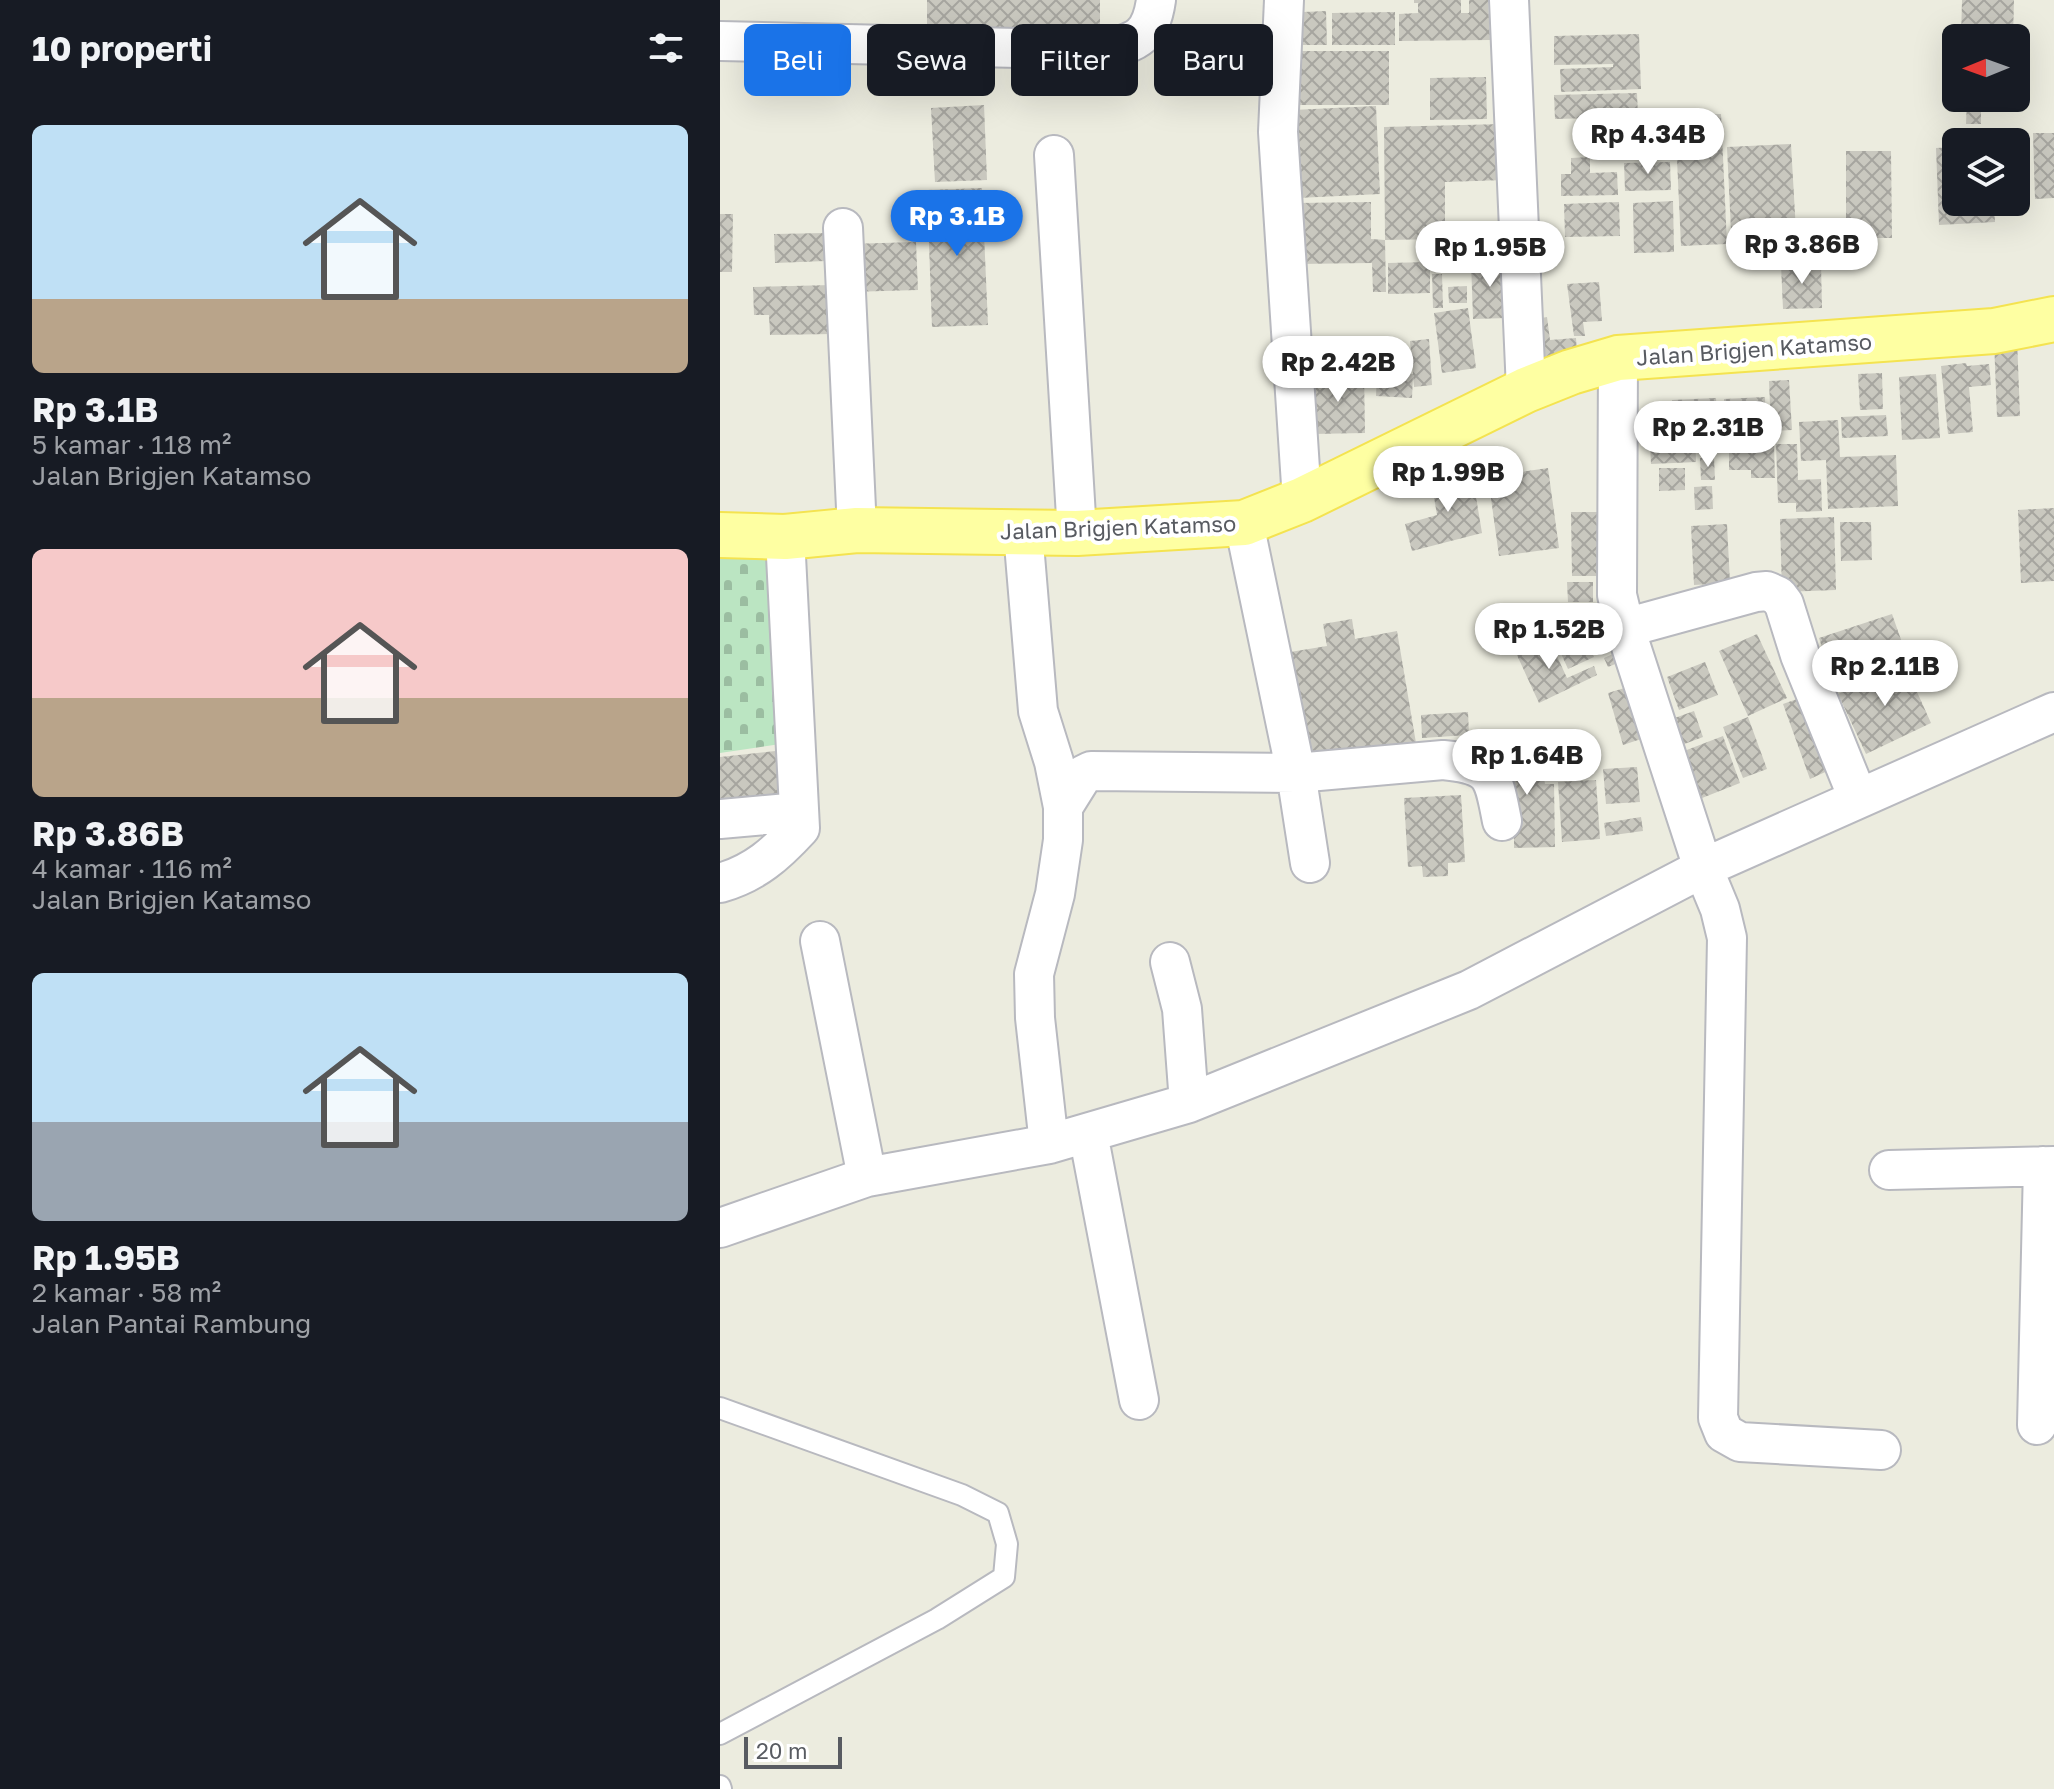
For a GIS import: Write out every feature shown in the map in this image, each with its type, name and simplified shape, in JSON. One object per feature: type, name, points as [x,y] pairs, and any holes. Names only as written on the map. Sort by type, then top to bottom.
[{"type":"main road","name":"Jalan Brigjen Katamso","points":[[720,535],[785,537],[857,530],[1077,533],[1244,523],[1302,500],[1526,390],[1618,358],[1994,331],[2054,319]]},
{"type":"street","points":[[720,41],[1104,50],[1143,36],[1153,23],[1156,0]]},
{"type":"street","points":[[1284,0],[1278,132],[1302,500]]},
{"type":"street","points":[[1509,0],[1526,390]]},
{"type":"street","points":[[1054,155],[1077,533]]},
{"type":"street","points":[[843,228],[857,530]]},
{"type":"street","points":[[1618,358],[1617,595],[1625,628],[1703,868],[1720,909],[1727,938],[1718,1418],[1724,1433],[1740,1442],[1881,1450]]},
{"type":"street","points":[[1244,523],[1296,773],[1310,863]]},
{"type":"street","points":[[1023,532],[1038,711],[1054,762],[1063,807],[1063,840],[1055,894],[1034,974],[1035,1018],[1049,1144]]},
{"type":"street","points":[[720,883],[757,869],[776,855],[800,828],[785,537]]},
{"type":"street","points":[[1625,628],[1756,592],[1767,591],[1778,596],[1784,604],[1800,655],[1858,798]]},
{"type":"street","points":[[720,1228],[867,1177],[1049,1144],[1189,1103],[1469,990],[1703,868],[2054,712]]},
{"type":"street","points":[[1063,807],[1083,775],[1091,771],[1296,773],[1443,760],[1482,768],[1494,780],[1502,821]]},
{"type":"street","points":[[720,819],[799,812]]},
{"type":"street","points":[[820,941],[867,1177]]},
{"type":"street","points":[[1170,962],[1182,1009],[1189,1103]]},
{"type":"street","points":[[1088,1133],[1139,1400]]},
{"type":"street","points":[[1889,1170],[2049,1166],[2037,1425]]},
{"type":"lane","points":[[720,1408],[962,1495],[998,1513],[1007,1544],[1004,1577],[937,1619],[720,1734]]},
{"type":"green space","points":[[770,533],[787,743],[720,753],[720,536]]},
{"type":"building","points":[[927,0],[1100,0],[1100,24],[1011,24],[1011,31],[995,31],[995,24],[927,24]]},
{"type":"building","points":[[1414,0],[1461,0],[1461,13],[1469,13],[1469,0],[1488,0],[1490,40],[1399,41],[1399,14],[1418,13],[1418,3]]},
{"type":"building","points":[[1962,0],[2014,0],[2013,24],[1961,24]]},
{"type":"building","points":[[1326,11],[1327,45],[1303,45],[1303,12]]},
{"type":"building","points":[[1395,12],[1395,45],[1332,45],[1332,13]]},
{"type":"building","points":[[1639,34],[1641,89],[1561,92],[1560,69],[1613,67],[1613,64],[1554,65],[1554,36]]},
{"type":"building","points":[[1294,51],[1389,51],[1389,105],[1294,105]]},
{"type":"building","points":[[1486,77],[1487,119],[1430,120],[1430,78]]},
{"type":"building","points":[[1637,93],[1638,117],[1555,119],[1554,95]]},
{"type":"building","points":[[984,105],[987,180],[935,182],[931,108]]},
{"type":"building","points":[[1376,106],[1380,194],[1298,198],[1293,110]]},
{"type":"building","points":[[1966,112],[1981,112],[1981,124],[1966,124]]},
{"type":"building","points":[[1721,114],[1727,244],[1681,246],[1675,116]]},
{"type":"building","points":[[1503,124],[1505,180],[1445,182],[1445,239],[1385,240],[1384,127]]},
{"type":"building","points":[[2033,133],[2054,133],[2054,198],[2035,199]]},
{"type":"building","points":[[1791,144],[1797,249],[1732,252],[1727,147]]},
{"type":"building","points":[[1936,148],[1942,148],[1942,216],[1995,216],[1995,222],[1939,225]]},
{"type":"building","points":[[1846,151],[1891,151],[1892,238],[1846,238]]},
{"type":"building","points":[[1590,157],[1590,173],[1617,172],[1618,195],[1561,196],[1561,174],[1571,174],[1571,158]]},
{"type":"building","points":[[1670,162],[1671,190],[1625,191],[1624,163]]},
{"type":"building","points":[[982,188],[988,325],[932,327],[927,190]]},
{"type":"building","points":[[1673,201],[1674,252],[1634,253],[1633,203]]},
{"type":"building","points":[[1371,202],[1371,239],[1385,240],[1386,292],[1373,292],[1372,263],[1298,264],[1297,203]]},
{"type":"building","points":[[1619,202],[1620,236],[1565,237],[1564,204]]},
{"type":"building","points":[[720,214],[733,214],[732,272],[720,272]]},
{"type":"building","points":[[825,233],[826,261],[775,263],[774,234]]},
{"type":"building","points":[[916,242],[918,290],[849,292],[848,244]]},
{"type":"building","points":[[1507,260],[1508,318],[1473,319],[1471,261]]},
{"type":"building","points":[[1430,262],[1430,293],[1388,294],[1388,263]]},
{"type":"building","points":[[1821,264],[1822,308],[1783,309],[1781,265]]},
{"type":"building","points":[[1432,274],[1442,274],[1443,308],[1433,308]]},
{"type":"building","points":[[1599,282],[1602,321],[1583,322],[1585,336],[1574,336],[1567,284]]},
{"type":"building","points":[[832,285],[833,334],[770,335],[769,315],[754,315],[753,287]]},
{"type":"building","points":[[1467,286],[1467,303],[1449,303],[1448,287]]},
{"type":"building","points":[[1468,308],[1476,368],[1442,373],[1434,313]]},
{"type":"building","points":[[1547,317],[1550,340],[1576,338],[1577,354],[1537,365],[1531,320]]},
{"type":"building","points":[[1429,339],[1432,385],[1414,387],[1413,376],[1412,398],[1376,396],[1377,372],[1413,374],[1410,341]]},
{"type":"building","points":[[2017,339],[2020,416],[1997,417],[1994,340]]},
{"type":"building","points":[[1365,341],[1367,364],[1304,369],[1302,346]]},
{"type":"building","points":[[1966,363],[1967,366],[1989,364],[1991,385],[1969,387],[1973,432],[1948,434],[1941,366]]},
{"type":"building","points":[[1364,373],[1365,433],[1312,434],[1311,374]]},
{"type":"building","points":[[1882,373],[1883,409],[1860,410],[1858,374]]},
{"type":"building","points":[[1936,374],[1940,438],[1902,440],[1899,377]]},
{"type":"building","points":[[1789,380],[1792,430],[1771,431],[1769,381]]},
{"type":"building","points":[[1765,397],[1766,436],[1725,438],[1724,399]]},
{"type":"building","points":[[1716,398],[1718,431],[1695,432],[1696,462],[1651,464],[1649,425],[1673,423],[1672,400]]},
{"type":"building","points":[[1886,415],[1888,436],[1842,438],[1841,417]]},
{"type":"building","points":[[1838,420],[1840,457],[1896,455],[1898,506],[1828,509],[1826,460],[1801,461],[1799,422]]},
{"type":"building","points":[[1776,444],[1797,444],[1798,480],[1821,479],[1822,511],[1796,512],[1796,503],[1778,503]]},
{"type":"building","points":[[1774,446],[1775,478],[1751,478],[1751,470],[1729,470],[1729,447]]},
{"type":"building","points":[[1714,457],[1715,480],[1701,480],[1700,458]]},
{"type":"building","points":[[1548,468],[1559,548],[1499,556],[1488,477]]},
{"type":"building","points":[[1659,468],[1685,468],[1685,490],[1659,491]]},
{"type":"building","points":[[1472,473],[1482,533],[1412,551],[1405,524],[1437,515],[1431,479]]},
{"type":"building","points":[[1712,486],[1713,509],[1695,510],[1694,487]]},
{"type":"building","points":[[2054,508],[2054,581],[2021,583],[2018,510]]},
{"type":"building","points":[[1571,512],[1614,512],[1614,590],[1597,590],[1597,576],[1572,576]]},
{"type":"building","points":[[1834,517],[1836,590],[1782,592],[1780,519]]},
{"type":"building","points":[[1840,522],[1871,522],[1872,560],[1841,561]]},
{"type":"building","points":[[1727,524],[1730,583],[1694,585],[1691,526]]},
{"type":"building","points":[[1567,582],[1593,582],[1593,602],[1568,602]]},
{"type":"building","points":[[1610,603],[1627,643],[1598,655],[1581,616]]},
{"type":"building","points":[[1892,614],[1906,654],[1832,678],[1819,638]]},
{"type":"building","points":[[1352,619],[1355,639],[1397,631],[1416,743],[1303,762],[1284,653],[1327,646],[1323,624]]},
{"type":"building","points":[[1581,626],[1594,657],[1568,669],[1554,638]]},
{"type":"building","points":[[1757,634],[1787,698],[1748,716],[1719,651]]},
{"type":"building","points":[[1549,639],[1567,678],[1594,666],[1597,675],[1539,703],[1516,653]]},
{"type":"building","points":[[1626,648],[1630,658],[1608,667],[1604,658]]},
{"type":"building","points":[[1705,662],[1718,695],[1679,710],[1667,677]]},
{"type":"building","points":[[1904,663],[1931,723],[1866,754],[1838,694]]},
{"type":"building","points":[[1641,683],[1656,734],[1623,745],[1608,693]]},
{"type":"building","points":[[1808,695],[1834,768],[1810,779],[1783,704]]},
{"type":"building","points":[[1694,711],[1703,737],[1679,746],[1669,720]]},
{"type":"building","points":[[1468,712],[1469,735],[1422,738],[1421,715]]},
{"type":"building","points":[[1748,717],[1767,769],[1743,778],[1723,727]]},
{"type":"building","points":[[1723,736],[1740,783],[1697,800],[1679,753]]},
{"type":"building","points":[[1538,743],[1545,784],[1554,784],[1555,847],[1514,848],[1514,823],[1506,825],[1494,751]]},
{"type":"building","points":[[784,750],[790,805],[720,813],[720,757]]},
{"type":"building","points":[[1637,767],[1640,802],[1606,804],[1603,769]]},
{"type":"building","points":[[1596,780],[1600,839],[1562,842],[1558,782]]},
{"type":"building","points":[[1461,795],[1465,862],[1448,863],[1448,876],[1423,877],[1422,866],[1408,867],[1404,798]]},
{"type":"building","points":[[1641,817],[1643,831],[1606,836],[1604,823]]}]
